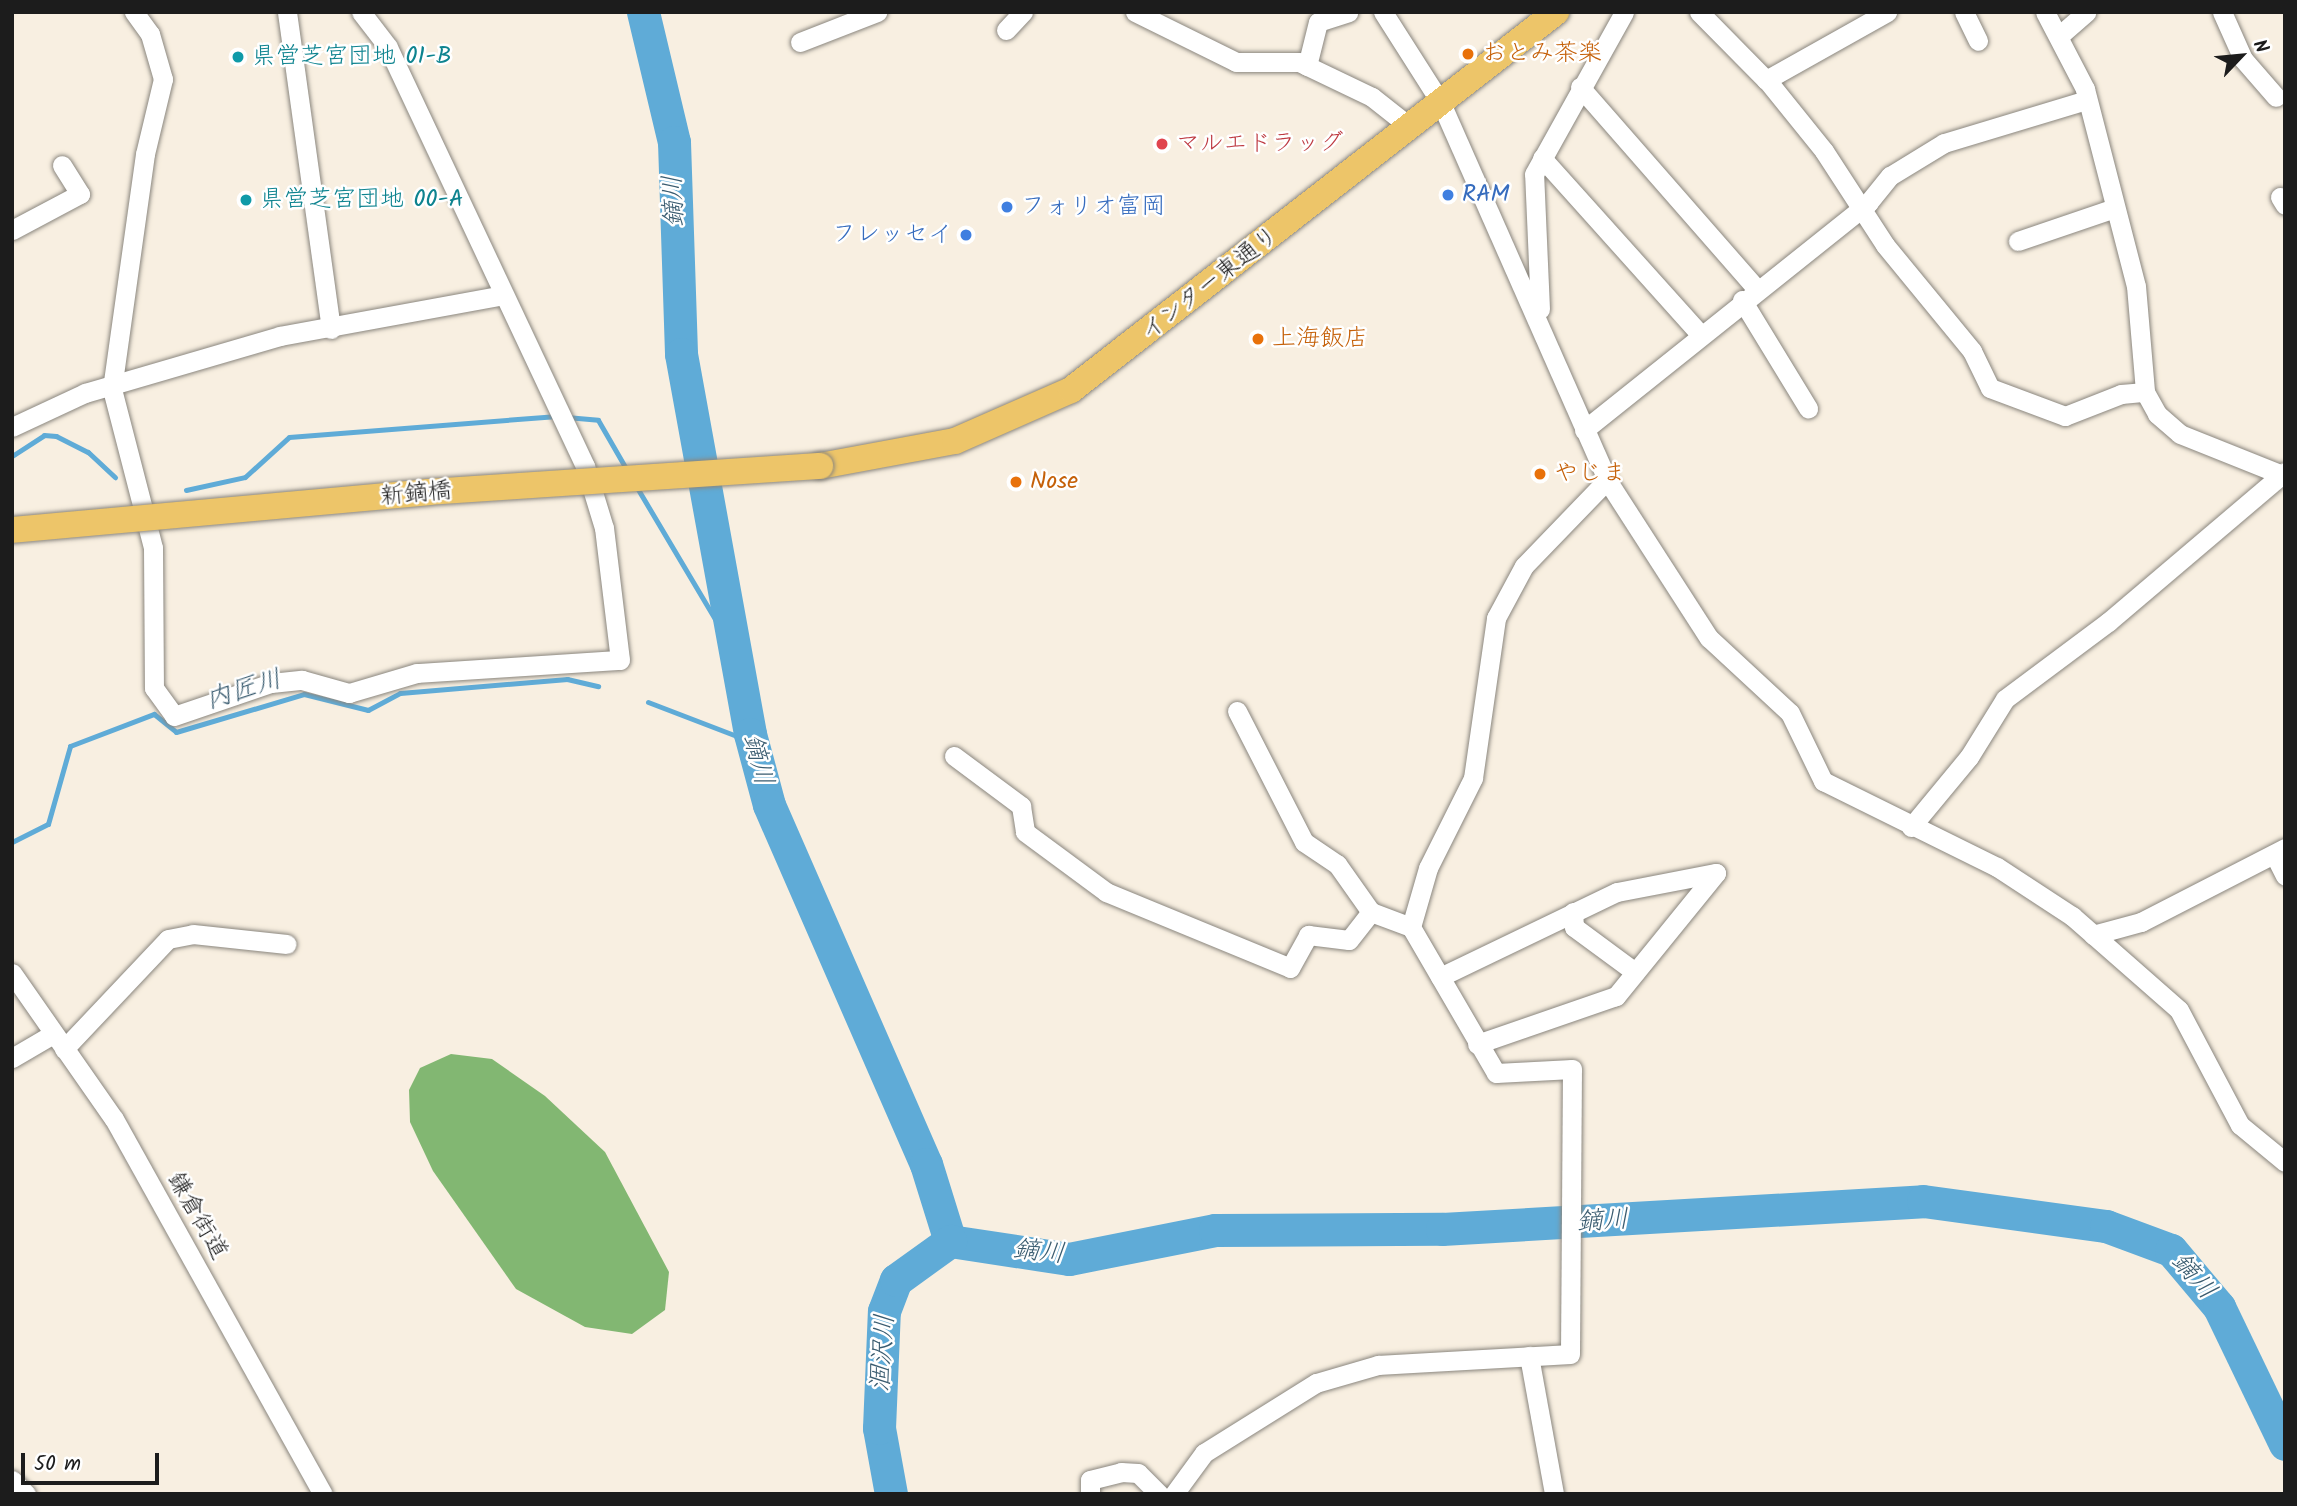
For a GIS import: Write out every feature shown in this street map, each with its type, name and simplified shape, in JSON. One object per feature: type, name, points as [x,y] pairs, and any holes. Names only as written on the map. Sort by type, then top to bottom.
[{"type":"main road","name":"インター東通り","points":[[820,466],[955,441],[1071,390],[1556,12]]},
{"type":"main road","name":"新鏑橋","points":[[12,530],[428,492],[820,466]]},
{"type":"street","points":[[287,12],[331,329]]},
{"type":"street","points":[[145,16],[163,79],[145,154],[113,390],[153,548],[154,688],[174,716],[271,682],[303,680],[349,694],[417,673],[620,660],[604,528],[585,466],[565,430],[388,47],[361,12]]},
{"type":"street","points":[[800,42],[877,12]]},
{"type":"street","points":[[1006,30],[1023,12]]},
{"type":"street","points":[[1135,12],[1236,62],[1307,66],[1372,97],[1410,127]]},
{"type":"street","points":[[1307,66],[1318,22],[1348,12]]},
{"type":"street","points":[[1383,12],[1441,103],[1608,480],[1709,638],[1790,713],[1823,781],[1911,827],[1997,867],[2093,934],[2179,1010],[2240,1125],[2285,1162]]},
{"type":"street","points":[[1540,325],[1534,174],[1624,12]]},
{"type":"street","points":[[1699,12],[1766,79],[1825,151],[1860,209],[2000,394],[2065,416],[2120,394],[2145,392]]},
{"type":"street","points":[[1766,79],[1887,12]]},
{"type":"street","points":[[1964,12],[1978,41]]},
{"type":"street","points":[[1911,827],[1969,757],[2005,699],[2108,622],[2284,474],[2180,434],[2157,414],[2145,392],[2136,286],[2086,100],[2060,34],[2045,12]]},
{"type":"street","points":[[2060,34],[2087,12]]},
{"type":"street","points":[[2222,12],[2243,59],[2276,97]]},
{"type":"street","points":[[1580,87],[1749,294],[1808,408]]},
{"type":"street","points":[[1584,430],[1749,294],[1860,209],[1891,176],[1944,143],[2086,100]]},
{"type":"street","points":[[1542,158],[1700,334]]},
{"type":"street","points":[[12,230],[80,194],[62,166]]},
{"type":"street","points":[[2018,241],[2115,208]]},
{"type":"street","points":[[12,427],[85,393],[113,390],[280,336],[331,329],[503,295]]},
{"type":"street","points":[[1411,927],[1428,868],[1473,778],[1496,618],[1524,566],[1608,480]]},
{"type":"street","points":[[1174,1494],[1204,1452],[1316,1383],[1378,1364],[1570,1354],[1572,1069],[1505,1076],[1477,1044],[1411,927],[1371,912],[1337,864],[1304,842],[1237,711]]},
{"type":"street","points":[[954,756],[1021,806],[1025,832],[1106,892],[1290,968],[1308,936],[1349,940],[1371,912]]},
{"type":"street","points":[[2093,934],[2141,922],[2280,852],[2285,883]]},
{"type":"street","points":[[1440,977],[1617,892],[1716,873],[1616,996],[1477,1044]]},
{"type":"street","points":[[1573,912],[1574,927],[1636,972]]},
{"type":"street","points":[[12,1058],[58,1041],[168,939],[193,934],[286,944]]},
{"type":"street","name":"鎌倉街道","points":[[12,973],[114,1119],[323,1494]]},
{"type":"street","points":[[1530,1356],[1554,1494]]},
{"type":"street","points":[[1090,1494],[1090,1480],[1121,1472],[1138,1473],[1159,1494]]},
{"type":"street","points":[[12,1480],[26,1494]]},
{"type":"green space","points":[[451,1054],[492,1059],[545,1096],[605,1152],[669,1272],[665,1310],[632,1334],[585,1327],[516,1289],[433,1171],[410,1122],[409,1090],[420,1068]]},
{"type":"waterway","name":"鏑川","points":[[643,12],[674,142],[681,354],[750,734],[769,805],[926,1164],[950,1241]]},
{"type":"waterway","points":[[186,490],[245,477],[289,437],[557,416]]},
{"type":"waterway","points":[[566,417],[598,420],[628,472]]},
{"type":"waterway","points":[[12,456],[44,435],[56,436],[88,452],[115,477]]},
{"type":"waterway","points":[[636,486],[735,653]]},
{"type":"waterway","name":"内匠川","points":[[12,842],[48,824],[70,746],[154,714],[176,732],[304,694],[368,710],[400,693],[567,679],[598,686]]},
{"type":"waterway","name":"内匠川","points":[[648,702],[752,742]]},
{"type":"waterway","name":"鏑川","points":[[950,1241],[1069,1259],[1215,1230],[1442,1229],[1923,1201],[2106,1226],[2171,1250],[2219,1307],[2285,1444]]},
{"type":"waterway","name":"涸沢川","points":[[891,1494],[879,1428],[884,1311],[896,1280],[950,1241]]},
{"type":"place","name":"おとみ茶楽","points":[[1468,54]]},
{"type":"place","name":"県営芝宮団地 01-B","points":[[238,57]]},
{"type":"place","name":"マルエドラッグ","points":[[1162,144]]},
{"type":"place","name":"RAM","points":[[1448,195]]},
{"type":"place","name":"県営芝宮団地 00-A","points":[[246,200]]},
{"type":"place","name":"フォリオ富岡","points":[[1007,207]]},
{"type":"place","name":"フレッセイ","points":[[966,235]]},
{"type":"place","name":"上海飯店","points":[[1258,339]]},
{"type":"place","name":"やじま","points":[[1540,474]]},
{"type":"place","name":"Nose","points":[[1016,482]]}]
